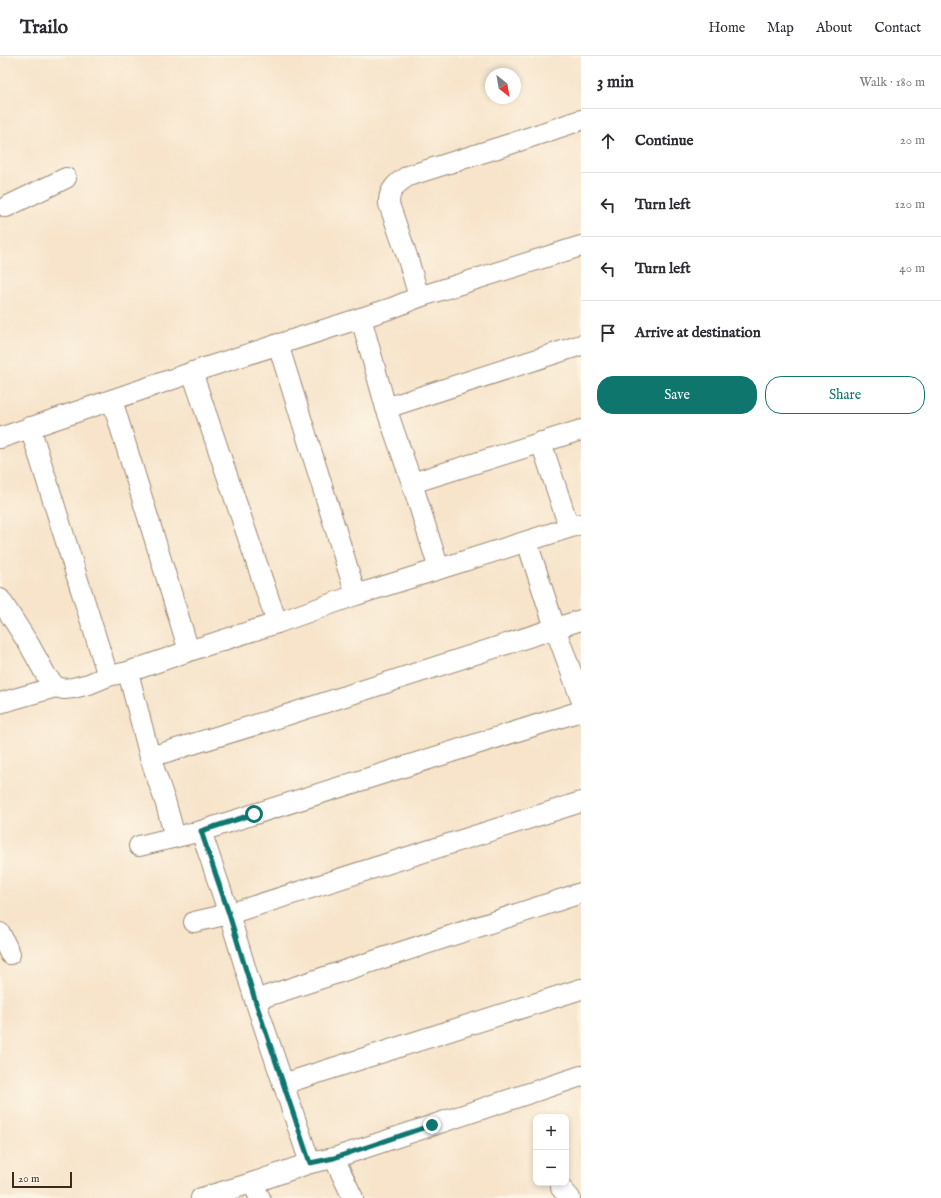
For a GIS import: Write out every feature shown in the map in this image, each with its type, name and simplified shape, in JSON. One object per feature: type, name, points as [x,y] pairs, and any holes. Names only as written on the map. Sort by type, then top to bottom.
[{"type":"street","points":[[419,297],[389,204],[389,198],[396,185],[408,176],[581,120]]},
{"type":"street","points":[[2,204],[66,178]]},
{"type":"street","points":[[0,438],[192,372],[392,308],[419,297],[581,246]]},
{"type":"street","points":[[361,318],[386,408],[412,483],[439,569]]},
{"type":"street","points":[[278,344],[356,595]]},
{"type":"street","points":[[386,408],[581,345]]},
{"type":"street","points":[[192,372],[277,623]]},
{"type":"street","points":[[112,400],[189,651]]},
{"type":"street","points":[[30,427],[108,676]]},
{"type":"street","points":[[412,483],[581,430]]},
{"type":"street","points":[[0,703],[56,687],[64,689],[73,688],[89,684],[108,676],[128,672],[277,623],[356,595],[575,526],[541,442]]},
{"type":"street","points":[[527,542],[555,628],[581,699]]},
{"type":"street","points":[[0,599],[30,646],[42,669],[56,687]]},
{"type":"street","points":[[150,758],[581,620]]},
{"type":"street","points":[[128,672],[150,758],[166,804],[175,837]]},
{"type":"street","points":[[139,846],[201,831],[581,711]]},
{"type":"street","points":[[194,922],[229,914],[581,802]]},
{"type":"street","points":[[201,831],[229,914],[282,1084],[310,1163]]},
{"type":"street","points":[[255,1000],[581,893]]},
{"type":"street","points":[[0,933],[10,954]]},
{"type":"street","points":[[282,1084],[581,989]]},
{"type":"street","points":[[200,1198],[256,1190],[310,1163],[334,1158],[581,1076]]},
{"type":"street","points":[[334,1158],[353,1198]]},
{"type":"route","points":[[254,814],[201,831],[229,914],[282,1084],[310,1163],[334,1158],[432,1125]]}]
